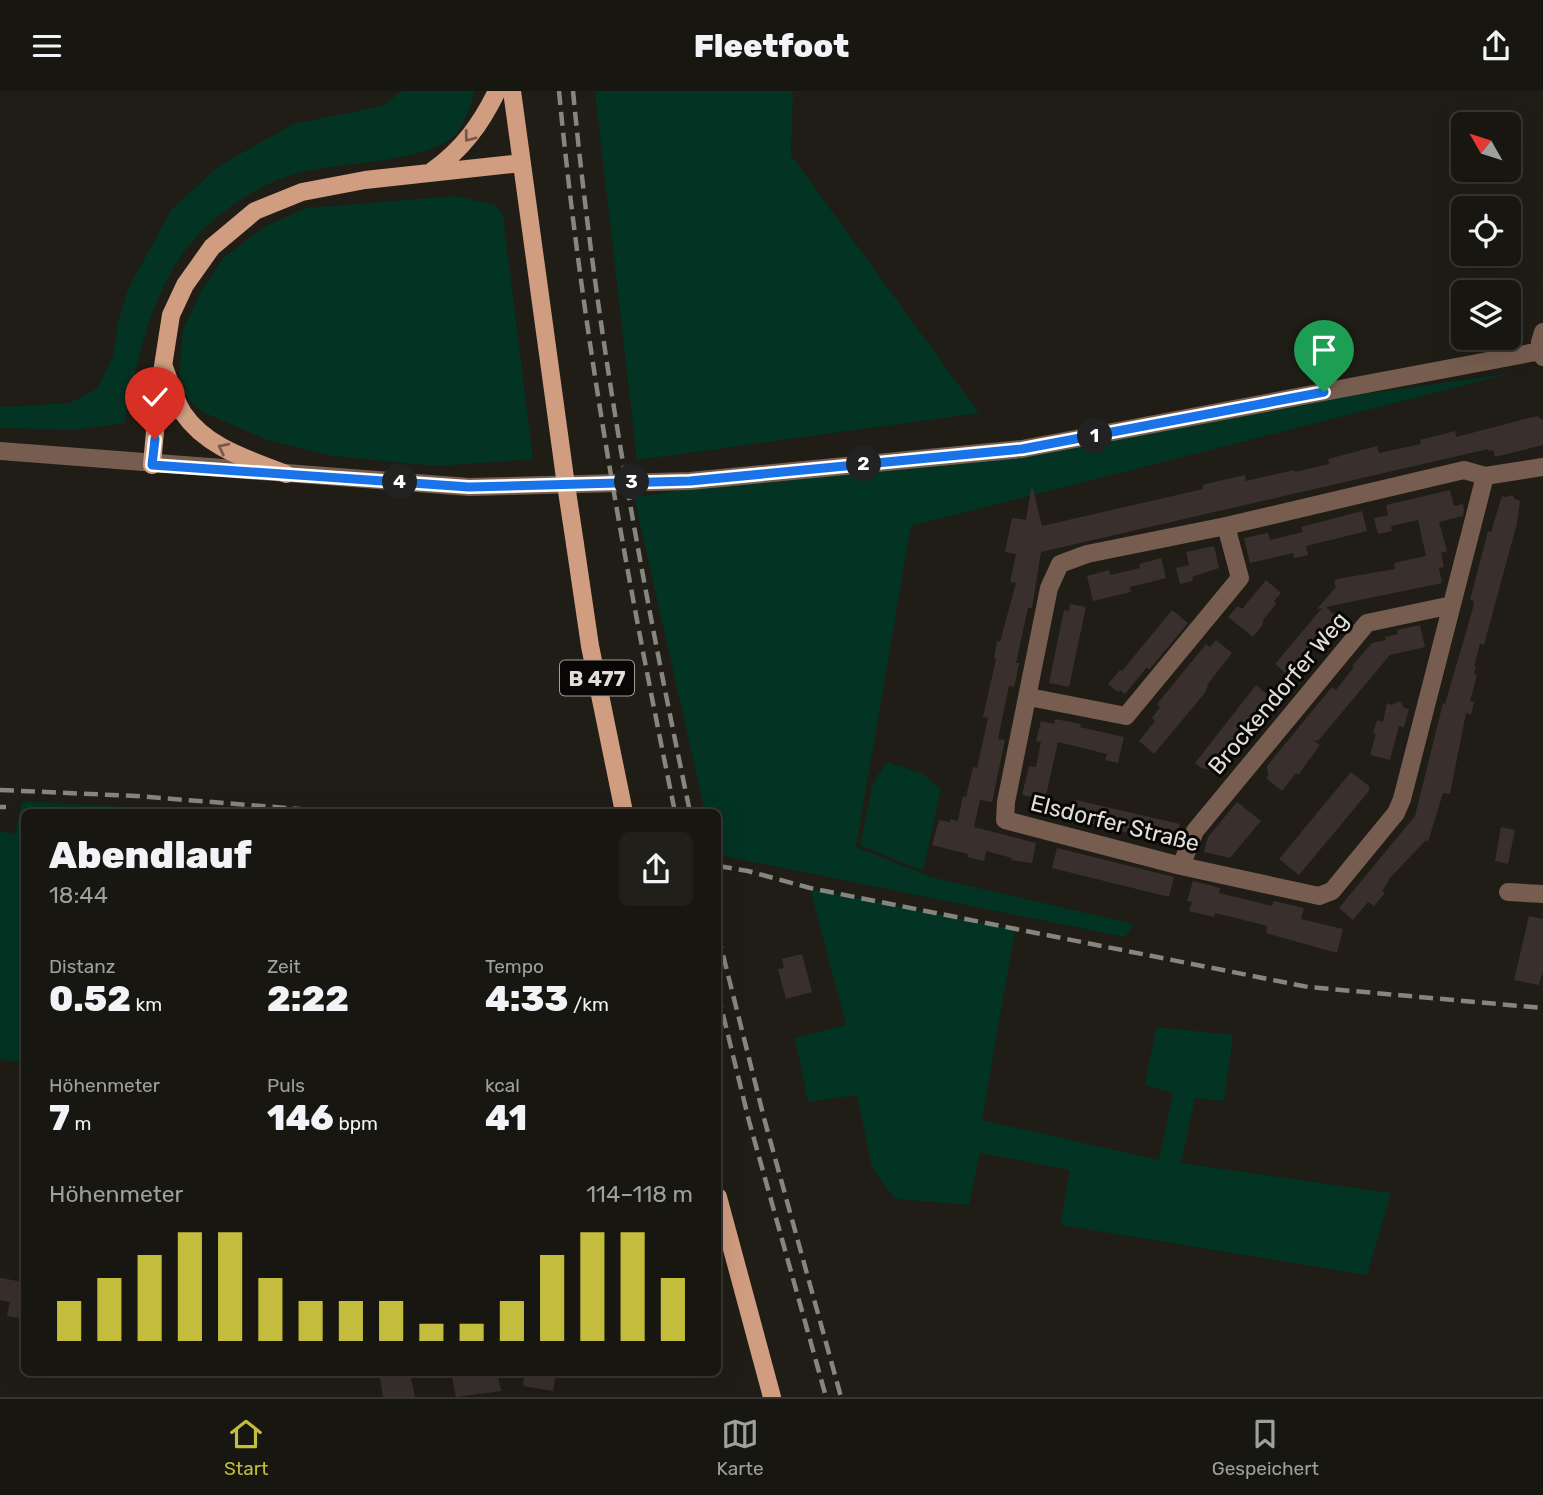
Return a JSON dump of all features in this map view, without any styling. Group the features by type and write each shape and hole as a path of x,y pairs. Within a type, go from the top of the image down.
{"main road":[{"path":"429,173 448,160 466,142 497,91"},
{"name":"B 477","path":"512,91 590,646 623,809"},
{"path":"152,465 171,315 186,285 212,247 255,211 302,192 365,180 522,163"},
{"path":"163,364 182,411 197,431 229,451 286,474"},
{"path":"721,1208 772,1397"}],"street":[{"path":"0,451 152,465 469,487 690,481 1008,450 1542,354 1540,342 1543,332"},
{"name":"Elsdorfer Straße","path":"1485,476 1402,799 1396,813 1332,891 1319,896 1181,866 1005,820 1006,802 1049,587 1060,565 1087,554 1226,526 1464,470 1485,476 1543,467"},
{"path":"1029,697 1126,716 1240,578 1226,526"},
{"name":"Brockendorfer Weg","path":"1181,866 1195,831 1367,623 1452,605"},
{"path":"1508,892 1543,894"}],"green space":[{"path":"402,91 474,91 459,131 442,144 403,157 316,169 286,177 249,194 207,226 173,268 161,292 143,344 124,423 75,430 0,428 0,407 70,403 98,388 113,356 118,322 128,289 171,210 219,166 293,124 382,106"},
{"path":"595,91 793,91 791,155 979,413 637,460"},
{"path":"456,196 495,205 503,214 533,459 436,466 332,456 267,440 203,412 183,394 179,370 183,330 200,293 224,257 266,226 306,208"},
{"path":"1513,373 911,526 856,847 931,877 1134,924 1125,937 721,856 721,809 704,809 634,497"},
{"path":"887,762 922,773 941,789 923,871 860,845 873,782"},
{"path":"22,801 162,809 21,809 21,1062 0,1059 0,832 15,833"},
{"path":"810,888 1015,930 982,1120 1159,1160 1173,1093 1145,1085 1156,1027 1233,1035 1224,1101 1195,1098 1181,1163 1391,1193 1367,1275 1060,1225 1070,1170 980,1153 969,1205 895,1199 872,1168 857,1095 808,1102 795,1038 846,1025"}],"building":[{"path":"1537,416 1543,420 1543,445 1495,457 1493,450 1488,449 1041,552 1032,608 1028,608 1016,663 1019,663 1016,679 1014,687 1009,686 998,739 1005,740 992,802 980,800 974,827 1036,843 1032,863 1011,860 1012,858 986,851 984,861 932,845 939,820 958,821 973,767 977,768 988,718 983,717 996,659 997,641 1000,642 1016,583 1010,582 1016,554 1005,552 1012,518 1026,520 1032,485 1042,526 1203,489 1202,485 1245,475 1246,481 1294,470 1295,472 1329,464 1328,459 1377,446 1379,453 1421,444 1420,440 1455,431 1456,437"},
{"path":"1450,490 1454,506 1463,504 1464,510 1463,516 1439,522 1447,551 1441,553 1444,567 1439,568 1442,583 1326,607 1340,620 1326,636 1322,632 1303,655 1306,657 1290,677 1275,664 1322,608 1317,609 1336,587 1334,582 1337,579 1395,569 1394,563 1426,556 1418,520 1391,526 1392,531 1378,534 1374,518 1388,515 1386,505"},
{"path":"1512,495 1520,501 1517,523 1484,645 1480,644 1474,666 1474,674 1477,675 1470,701 1474,702 1471,715 1466,713 1450,794 1443,793 1428,842 1426,840 1390,878 1382,891 1385,893 1374,906 1368,902 1353,920 1339,908 1415,816 1443,703 1445,704 1473,608 1474,601 1470,600 1488,531 1491,532 1502,496"},
{"path":"1362,511 1367,531 1306,546 1308,555 1294,558 1293,553 1250,563 1244,538 1268,533 1270,540 1303,532 1301,527"},
{"path":"1214,546 1219,568 1192,577 1193,581 1180,584 1176,568 1189,565 1186,552"},
{"path":"1161,558 1166,578 1130,587 1131,592 1093,601 1087,576 1109,570 1110,575 1140,568 1139,564"},
{"path":"1266,580 1281,593 1253,637 1228,617 1238,606 1242,609"},
{"path":"1070,604 1086,607 1069,687 1049,683 1064,610 1069,611"},
{"path":"1172,610 1188,623 1125,694 1120,690 1118,692 1108,684"},
{"path":"1420,625 1425,647 1390,655 1318,741 1313,740 1320,745 1298,775 1296,773 1282,791 1266,778 1267,766 1332,687 1336,690 1372,643 1398,634 1397,630"},
{"path":"1216,640 1232,653 1207,685 1205,693 1154,754 1139,741 1155,721 1152,718 1160,707 1157,704 1206,644 1210,647"},
{"path":"1256,685 1274,700 1229,755 1225,752 1210,770 1201,768 1195,763"},
{"path":"1400,701 1404,708 1409,709 1404,727 1399,726 1390,760 1370,755 1377,720 1383,722 1387,703 1392,705"},
{"path":"1055,719 1124,737 1118,763 1105,760 1107,754 1058,742 1045,800 1022,795 1029,766 1036,767 1041,742 1036,741 1041,721 1054,724"},
{"path":"1351,772 1369,786 1369,791 1299,875 1279,859"},
{"path":"1076,800 1180,824 1174,844 1072,819"},
{"path":"1237,802 1261,821 1230,858 1204,852 1208,837"},
{"path":"1501,827 1515,830 1508,864 1495,861"},
{"path":"1057,848 1174,877 1169,897 1052,868"},
{"path":"1193,881 1220,888 1219,893 1272,906 1274,901 1304,908 1301,919 1343,929 1337,953 1266,933 1267,926 1215,913 1214,917 1189,911 1192,902 1187,901"},
{"path":"1529,916 1543,919 1543,971 1539,985 1514,980"},
{"path":"802,954 812,992 786,999 778,969 784,968 782,959"},
{"path":"0,1278 21,1282 21,1318 7,1316 10,1302 0,1300"},
{"path":"380,1376 411,1376 415,1397 383,1397"},
{"path":"452,1376 498,1376 501,1391 456,1397"},
{"path":"524,1376 555,1376 553,1391 523,1386"}],"railway":[{"path":"559,91 580,272 607,453 674,809"},
{"path":"573,91 594,272 621,453 689,809"},
{"path":"0,790 136,796 299,809"},
{"path":"0,807 6,807"},
{"path":"721,866 810,888 1308,987 1543,1008"},
{"path":"721,947 764,1118 841,1397"},
{"path":"721,1006 749,1121 826,1397"}],"route":[{"path":"155,439 152,465 469,487 690,481 1022,449 1324,392"}]}
